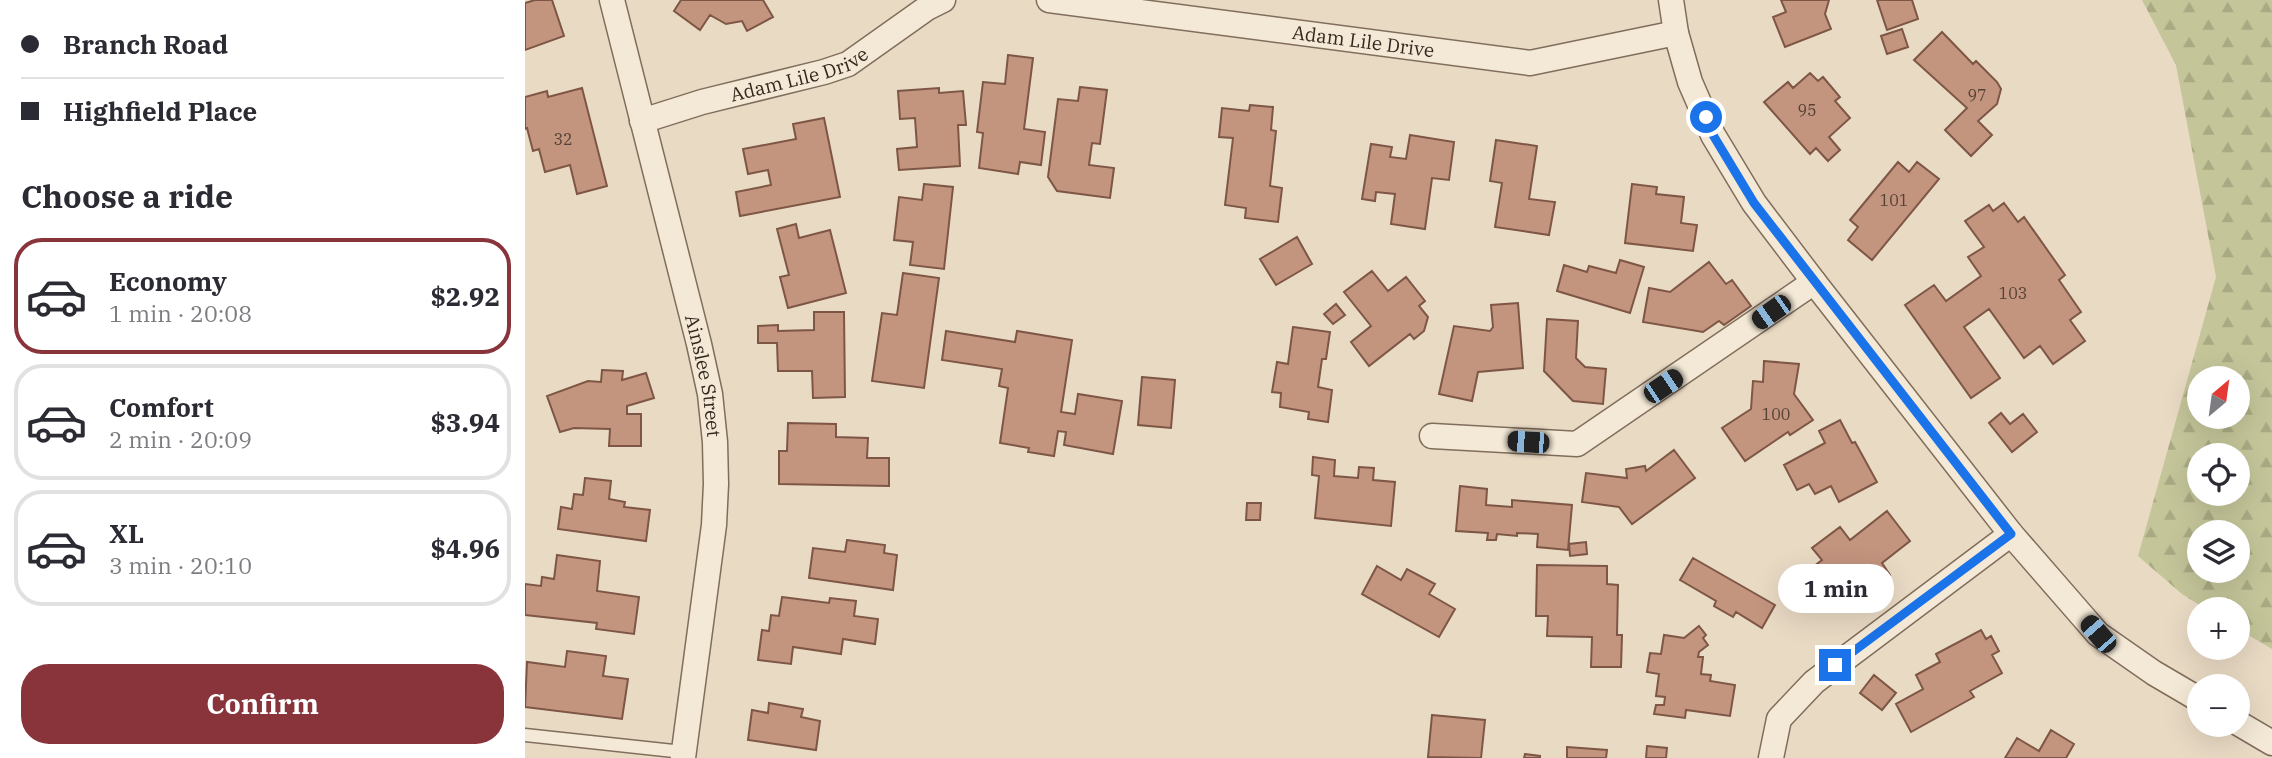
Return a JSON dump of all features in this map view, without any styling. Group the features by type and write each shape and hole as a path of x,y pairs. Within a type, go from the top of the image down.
{"street":[{"name":"Ainslee Street","path":"612,0 699,344 710,394 715,442 714,526 683,755"},
{"name":"Adam Lile Drive","path":"642,121 702,102 848,64 927,8 943,0"},
{"name":"Adam Lile Drive","path":"1049,0 1530,63 1676,33"},
{"path":"1671,0 1676,33 1690,82 1713,135 1754,203 2011,534 2098,634 2154,674 2187,693"},
{"path":"1432,436 1577,444 1814,282"},
{"path":"1771,758 1779,719 1814,681 2011,534"},
{"path":"2250,730 2272,743"}],"lane":[{"path":"525,735 683,755"}],"green space":[{"path":"2142,0 2272,0 2272,649 2250,636 2250,597 2187,597 2138,556 2187,381 2187,429 2251,429 2251,366 2191,366 2216,277 2176,65"}],"building":[{"path":"552,0 564,36 525,50 525,3"},
{"path":"681,0 763,0 773,17 747,31 742,21 726,24 710,15 700,30 674,11"},
{"path":"1781,0 1829,0 1825,14 1831,29 1785,47 1773,17 1786,12"},
{"path":"1877,0 1912,0 1918,19 1887,30"},
{"path":"1902,29 1908,47 1887,54 1881,36"},
{"path":"1942,32 1973,64 1976,61 2001,89 1997,104 1978,121 1992,135 1971,156 1945,130 1967,108 1914,60"},
{"path":"1008,55 1033,58 1024,129 1045,132 1041,165 1020,162 1018,174 979,168 983,133 977,132 983,82 1005,84"},
{"path":"1810,73 1818,81 1823,77 1840,97 1835,101 1850,118 1829,137 1840,150 1828,161 1816,148 1810,154 1764,102 1788,82 1793,88"},
{"path":"1080,87 1107,90 1100,144 1092,143 1089,165 1114,168 1110,198 1057,191 1048,177 1058,99 1078,101"},
{"path":"582,88 607,186 577,194 570,165 545,172 539,149 533,151 527,128 525,129 525,97 547,91 548,97"},
{"path":"939,88 939,93 963,91 966,125 958,125 960,166 899,170 897,149 917,147 915,118 900,119 898,91"},
{"path":"1250,105 1273,107 1271,130 1276,131 1270,186 1282,188 1278,222 1245,218 1246,208 1225,205 1233,138 1219,137 1222,108 1249,111"},
{"path":"824,118 840,197 740,216 736,192 771,185 768,170 748,174 743,149 796,139 793,124"},
{"path":"1410,135 1454,142 1449,180 1432,178 1425,229 1391,224 1395,194 1376,192 1375,201 1362,199 1371,144 1392,147 1390,157 1406,159"},
{"path":"1496,140 1537,146 1529,199 1555,202 1549,235 1495,227 1502,183 1490,181"},
{"path":"1898,162 1909,172 1917,162 1939,179 1872,260 1848,240 1858,227 1850,220"},
{"path":"924,184 953,187 944,269 910,265 913,242 894,240 899,197 922,200"},
{"path":"1632,184 1657,187 1656,194 1684,197 1681,223 1697,225 1693,251 1625,243"},
{"path":"2004,203 2018,222 2024,217 2065,275 2059,280 2081,312 2070,320 2085,341 2053,364 2040,346 2024,358 1989,309 1964,327 2000,378 1971,398 1905,305 1934,285 1946,301 1981,276 1968,257 1984,247 1965,221 1989,205 1993,211"},
{"path":"796,224 799,238 830,230 846,293 788,308 780,277 789,275 777,229"},
{"path":"1297,237 1312,264 1276,285 1260,259"},
{"path":"1620,260 1644,267 1630,313 1557,291 1564,265 1587,272 1589,266 1616,273"},
{"path":"1709,262 1726,284 1732,280 1751,306 1724,325 1719,321 1703,332 1643,322 1649,288 1670,292"},
{"path":"1372,271 1388,291 1406,277 1425,301 1419,306 1428,317 1424,331 1414,339 1410,334 1369,366 1351,342 1371,326 1344,292"},
{"path":"903,273 939,278 924,388 872,381 882,313 897,315"},
{"path":"1518,303 1523,368 1478,372 1472,401 1439,394 1454,326 1490,331 1493,327 1491,305"},
{"path":"1336,304 1345,315 1333,324 1324,314"},
{"path":"814,312 844,312 845,397 813,398 812,371 778,371 777,343 758,343 758,326 778,325 778,331 814,330"},
{"path":"1547,319 1578,321 1576,358 1585,367 1606,369 1603,404 1573,401 1544,371"},
{"path":"1293,327 1330,332 1318,387 1332,390 1328,422 1308,419 1309,412 1280,407 1281,393 1272,392 1277,362 1288,364"},
{"path":"946,331 1015,342 1017,331 1072,340 1061,412 1075,414 1078,394 1122,401 1113,454 1064,445 1066,432 1058,431 1054,456 1028,452 1029,448 1000,443 1008,388 999,386 1002,369 942,360"},
{"path":"1764,361 1799,364 1794,394 1813,420 1790,435 1788,432 1745,461 1722,428 1751,409 1753,381 1763,382"},
{"path":"602,370 623,371 622,380 646,373 654,398 627,406 627,414 641,414 641,446 609,446 610,429 574,428 560,432 547,396 588,381 601,382"},
{"path":"1142,377 1175,380 1171,428 1138,425"},
{"path":"2001,413 2010,424 2023,414 2037,432 2012,452 1989,423"},
{"path":"1840,420 1877,482 1839,502 1831,486 1815,494 1809,484 1797,490 1784,465 1825,443 1819,431"},
{"path":"788,423 836,424 836,437 868,438 867,458 889,458 889,486 779,484 779,451 787,451"},
{"path":"1674,450 1695,478 1632,524 1619,507 1582,502 1586,473 1627,478 1626,469 1645,466 1646,471"},
{"path":"1313,457 1335,460 1334,476 1358,478 1359,467 1374,468 1373,480 1395,482 1391,526 1315,518 1319,476 1312,475"},
{"path":"585,478 611,481 609,499 625,502 624,507 650,510 646,541 558,529 561,507 572,509 574,494 583,495"},
{"path":"1460,486 1487,489 1486,505 1512,507 1512,500 1572,505 1568,550 1537,547 1538,534 1497,534 1496,540 1487,540 1488,533 1456,531"},
{"path":"1247,503 1261,503 1260,520 1246,520"},
{"path":"1887,511 1910,541 1882,563 1890,575 1870,590 1856,572 1824,597 1805,573 1822,560 1812,548 1840,527 1850,540"},
{"path":"847,540 885,545 884,553 897,555 893,590 809,578 813,548 845,552"},
{"path":"1586,542 1587,554 1570,556 1569,544"},
{"path":"557,555 600,561 597,591 639,597 634,634 596,629 597,623 525,615 525,584 541,586 542,577 554,579"},
{"path":"1693,558 1775,605 1762,628 1736,612 1733,617 1714,606 1716,601 1680,580"},
{"path":"1537,565 1607,566 1607,584 1618,585 1617,635 1622,635 1621,667 1591,667 1592,637 1547,636 1548,616 1536,616"},
{"path":"1377,566 1401,580 1407,569 1435,584 1429,594 1455,609 1439,637 1362,594"},
{"path":"782,597 829,603 830,598 856,601 854,616 878,619 875,644 843,639 841,654 793,647 791,664 758,660 762,630 769,631 771,615 779,616"},
{"path":"1699,626 1706,635 1703,638 1708,645 1699,652 1698,657 1703,657 1701,674 1711,675 1710,681 1735,685 1730,716 1686,710 1685,718 1654,714 1656,705 1664,705 1665,697 1656,696 1659,674 1647,672 1650,653 1661,654 1664,635 1684,638"},
{"path":"1981,630 1986,639 1991,636 1999,651 1992,655 2002,673 1970,691 1974,697 1911,732 1896,704 1923,689 1916,675 1940,662 1936,654"},
{"path":"567,651 606,656 603,676 628,679 622,719 525,707 527,662 565,667"},
{"path":"1874,675 1896,693 1882,710 1860,693"},
{"path":"769,703 803,709 801,717 820,721 816,750 748,740 752,710 768,713"},
{"path":"1432,715 1485,720 1481,758 1428,757"},
{"path":"2051,730 2074,744 2066,758 2005,758 2017,738 2039,751"},
{"path":"1647,746 1667,748 1666,758 1646,758"},
{"path":"1567,747 1607,750 1606,758 1567,758"},
{"path":"1525,754 1540,756 1540,758 1524,758"}],"route":[{"path":"1706,117 1713,135 1754,203 2011,534 1835,665"}]}
